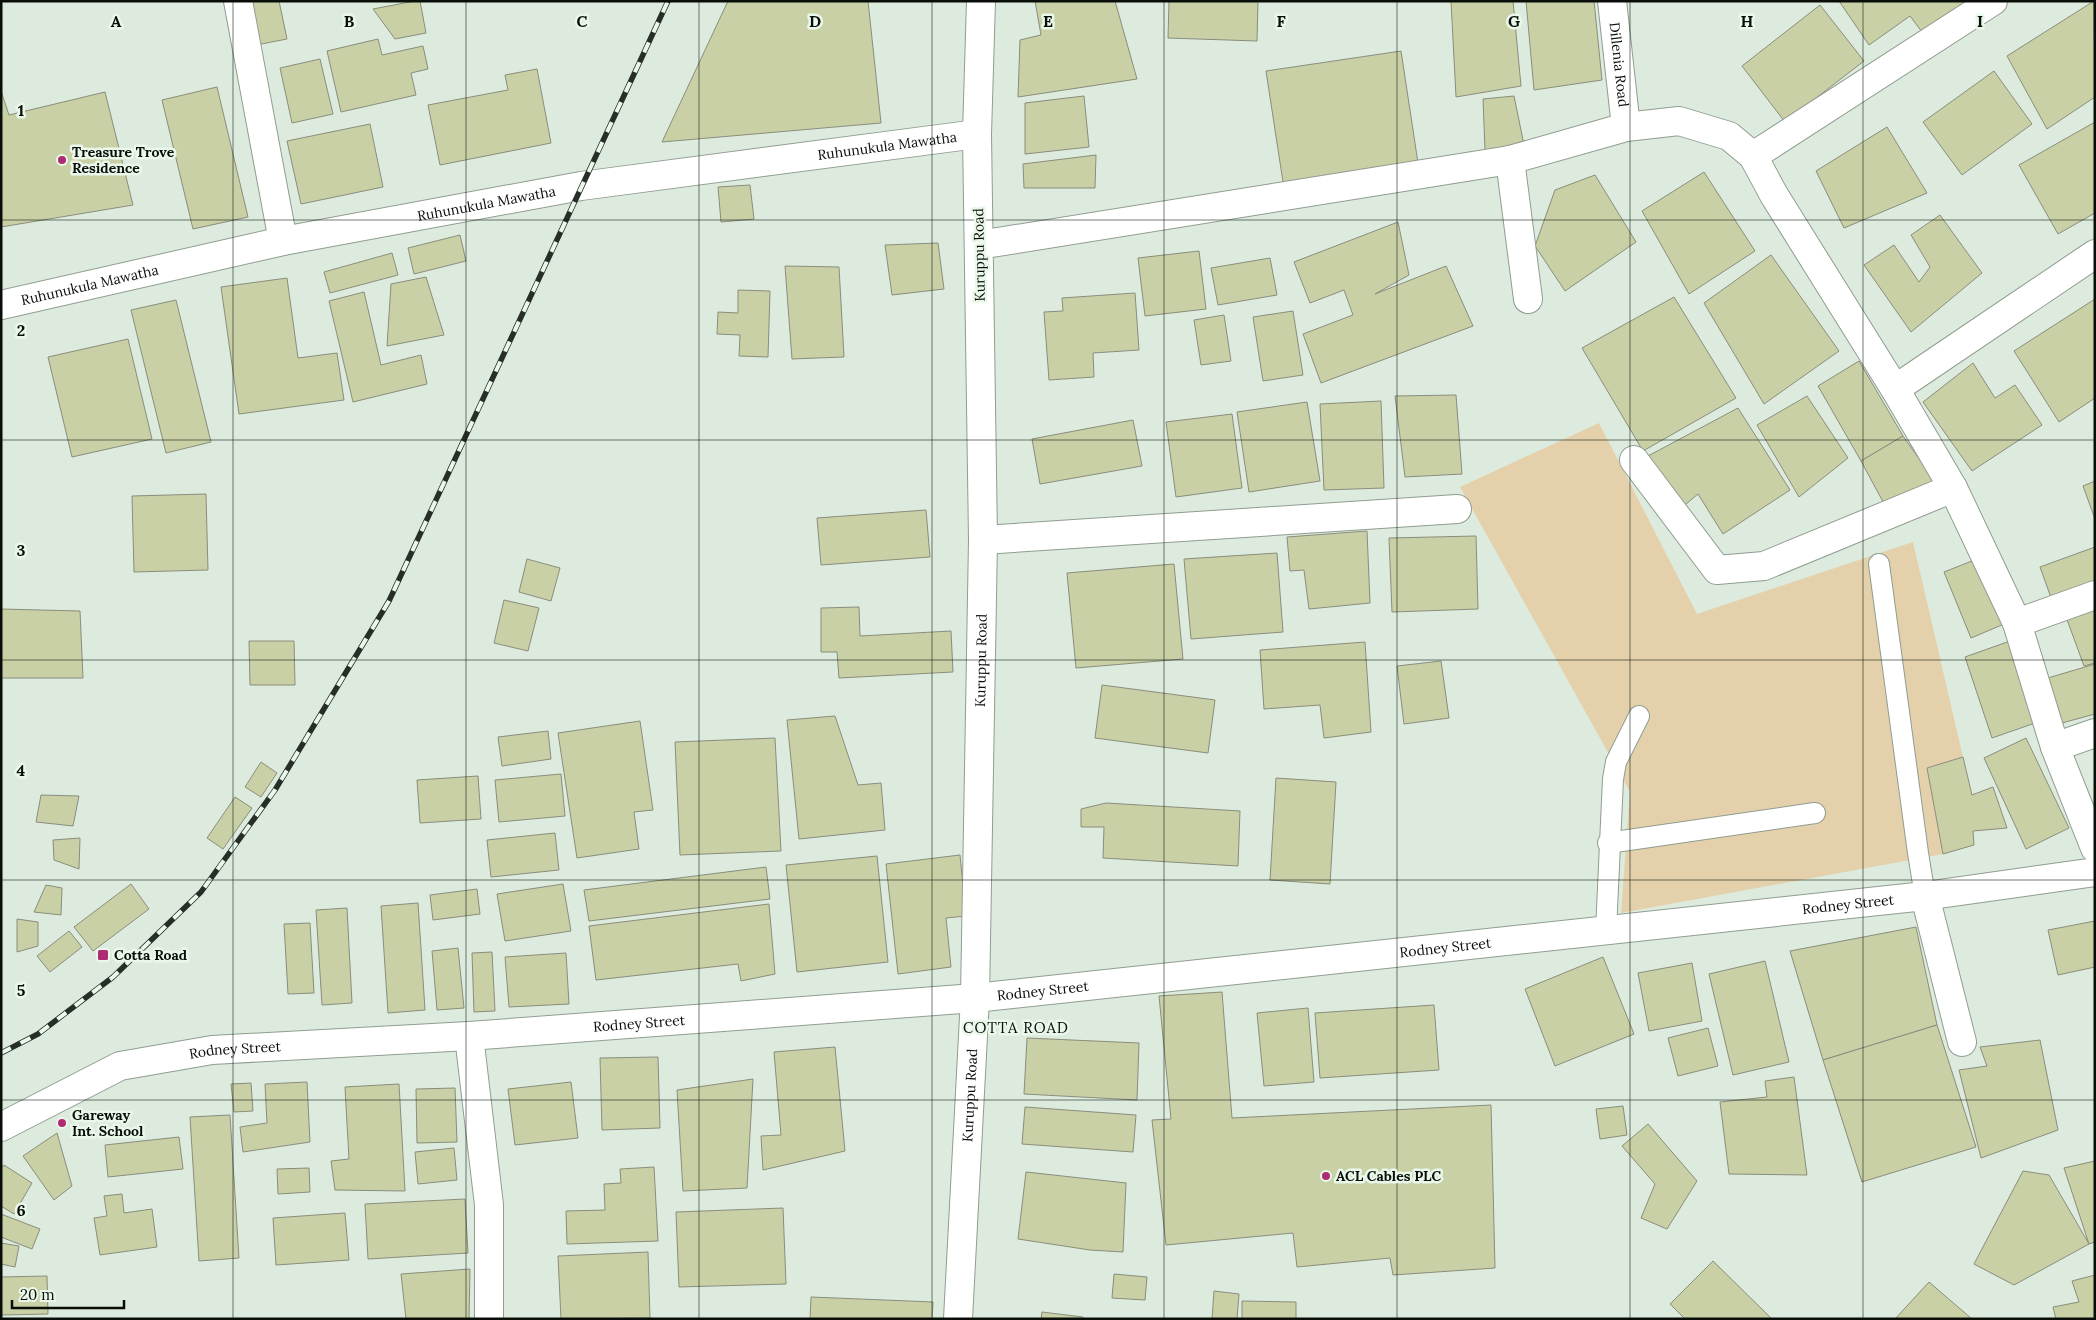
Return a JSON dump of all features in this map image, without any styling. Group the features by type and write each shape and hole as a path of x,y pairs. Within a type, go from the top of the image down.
{"street":[{"path":"238,1 283,241"},
{"name":"Kuruppu Road","path":"958,1319 975,998 983,540 977,134 981,1"},
{"name":"Dillenia Road","path":"1612,1 1626,127"},
{"path":"1752,156 1993,1"},
{"path":"978,245 1510,160 1626,127 1679,121 1729,136 1752,156 1774,195 1895,389 1953,488 2017,623 2055,747 2095,848"},
{"name":"Ruhunukula Mawatha","path":"1,305 283,241 581,186 977,134"},
{"path":"1510,160 1528,299"},
{"path":"1895,389 2095,254"},
{"path":"1634,460 1718,570 1764,566 1953,488"},
{"path":"983,540 1457,509"},
{"path":"2017,623 2095,595"},
{"path":"2055,747 2095,733"},
{"name":"Rodney Street","path":"1,1127 120,1066 212,1050 469,1036 975,998 1926,896 2095,872"},
{"path":"1926,896 1962,1042"},
{"path":"469,1036 489,1205 489,1319"}],"lane":[{"path":"1879,564 1918,853 1926,896"},
{"path":"1606,931 1608,844 1613,779 1616,762 1639,716"},
{"path":"1608,844 1815,813"}],"shaded area":[{"path":"1599,423 1697,614 1913,542 1963,757 1927,768 1943,854 1621,913 1630,792 1460,487"}],"building":[{"path":"242,1 279,1 287,39 251,46"},
{"path":"420,1 426,33 395,39 373,9"},
{"path":"728,1 868,1 881,123 662,142"},
{"path":"1035,1 1115,1 1137,79 1018,97 1020,40 1041,35"},
{"path":"1169,1 1258,1 1257,41 1168,38"},
{"path":"1451,1 1513,1 1521,86 1456,97"},
{"path":"1526,1 1594,1 1602,80 1534,90"},
{"path":"1839,1 1968,1 1925,36 1910,16 1869,45"},
{"path":"2094,1 2095,97 2047,129 2007,56"},
{"path":"1820,5 1864,61 1785,122 1742,66"},
{"path":"378,39 382,55 423,46 428,69 411,73 416,95 341,112 327,51"},
{"path":"1401,51 1418,163 1283,182 1266,71"},
{"path":"320,59 333,114 292,123 280,68"},
{"path":"537,69 551,143 440,165 428,105 508,90 505,75"},
{"path":"1994,71 2032,124 1962,175 1923,122"},
{"path":"217,87 248,217 193,229 162,100"},
{"name":"Treasure Trove Residence","path":"1,91 9,115 105,92 133,205 1,227"},
{"path":"1084,96 1089,147 1025,154 1025,103"},
{"path":"1514,96 1524,145 1485,150 1483,99"},
{"path":"2095,122 2095,213 2058,234 2019,165"},
{"path":"370,124 383,187 301,204 287,141"},
{"path":"1887,127 1927,193 1844,228 1816,171"},
{"path":"1096,155 1095,188 1024,188 1023,164"},
{"path":"1704,172 1755,251 1689,294 1642,211"},
{"path":"1595,175 1636,242 1565,291 1535,246 1555,190"},
{"path":"750,185 754,219 721,222 718,187"},
{"path":"1940,215 1982,273 1911,332 1864,265 1894,245 1919,282 1930,267 1911,235"},
{"path":"1398,222 1409,275 1375,294 1446,266 1473,326 1321,383 1303,334 1353,315 1344,290 1310,303 1294,262"},
{"path":"460,235 466,261 414,274 408,248"},
{"path":"938,243 944,289 892,295 885,245"},
{"path":"1199,251 1206,309 1145,316 1138,258"},
{"path":"392,253 398,275 330,293 324,272"},
{"path":"1771,255 1839,351 1764,404 1704,303"},
{"path":"1270,258 1277,295 1218,305 1211,268"},
{"path":"785,266 839,267 844,357 792,359"},
{"path":"426,277 444,335 387,346 391,284"},
{"path":"287,278 298,358 337,353 344,400 239,414 221,287"},
{"path":"738,290 770,291 768,357 739,356 740,335 717,334 718,312 738,313"},
{"path":"364,292 381,365 421,355 427,384 353,402 329,301"},
{"path":"1135,293 1139,350 1093,353 1094,377 1049,380 1044,312 1063,311 1062,298"},
{"path":"1674,297 1736,398 1643,451 1582,348"},
{"path":"2095,299 2095,398 2059,422 2014,351"},
{"path":"176,300 211,442 166,453 131,310"},
{"path":"1293,311 1303,375 1263,381 1253,317"},
{"path":"1224,315 1231,361 1201,365 1194,320"},
{"path":"128,339 152,439 72,457 48,357"},
{"path":"1859,361 1903,436 1861,461 1818,386"},
{"path":"1973,363 1995,398 2015,385 2042,425 1972,471 1923,402"},
{"path":"1456,395 1462,474 1405,477 1395,396"},
{"path":"1807,396 1848,458 1799,497 1757,425"},
{"path":"1381,401 1384,488 1324,490 1320,404"},
{"path":"1307,402 1320,481 1249,492 1237,412"},
{"path":"1738,408 1790,490 1723,534 1698,494 1679,510 1648,456"},
{"path":"1232,414 1242,488 1176,497 1166,422"},
{"path":"1133,420 1142,466 1040,484 1032,439"},
{"path":"1903,436 1935,481 1888,511 1861,461"},
{"path":"2095,481 2095,519 2083,486"},
{"path":"206,494 208,570 134,572 132,496"},
{"path":"926,510 930,557 821,565 817,518"},
{"path":"1367,531 1370,603 1309,609 1304,570 1290,571 1287,537"},
{"path":"1476,536 1478,609 1392,612 1389,538"},
{"path":"2095,547 2095,591 2054,606 2040,567"},
{"path":"1277,553 1283,632 1191,639 1184,559"},
{"path":"527,559 560,568 551,601 519,592"},
{"path":"1977,559 2004,624 1971,638 1944,572"},
{"path":"1174,564 1183,659 1076,668 1067,573"},
{"path":"504,600 539,608 528,651 494,643"},
{"path":"2095,604 2095,663 2084,666 2065,614"},
{"path":"859,607 860,636 951,631 953,672 839,678 837,652 821,652 821,608"},
{"path":"1,609 80,611 83,678 1,678"},
{"path":"249,641 294,641 295,685 250,685"},
{"path":"2010,641 2038,722 1992,738 1965,657"},
{"path":"1365,642 1371,732 1324,738 1320,705 1264,709 1260,650"},
{"path":"1441,661 1449,718 1404,724 1397,666"},
{"path":"2095,664 2095,714 2062,723 2048,678"},
{"path":"1102,685 1215,700 1208,753 1095,738"},
{"path":"835,716 858,785 881,783 885,830 799,839 787,720"},
{"path":"640,721 653,810 634,812 639,849 577,858 558,733"},
{"path":"548,731 551,759 502,766 498,737"},
{"path":"775,738 781,851 680,855 675,742"},
{"path":"2026,738 2069,828 2026,849 1984,758"},
{"path":"1963,757 1972,795 1993,787 2007,828 1973,831 1974,845 1943,854 1927,768"},
{"path":"261,762 277,773 261,797 245,787"},
{"path":"561,774 565,816 499,822 495,780"},
{"path":"478,776 481,819 420,823 417,780"},
{"path":"1276,778 1336,782 1330,884 1270,880"},
{"path":"41,795 79,796 73,826 36,822"},
{"path":"235,797 252,808 223,849 207,838"},
{"path":"1106,803 1240,811 1238,866 1103,858 1104,827 1081,827 1081,809"},
{"path":"555,833 559,870 491,877 487,840"},
{"path":"80,838 79,869 54,860 53,840"},
{"path":"960,855 966,916 946,918 951,967 898,974 886,864"},
{"path":"877,856 888,962 797,972 786,865"},
{"path":"766,867 770,899 589,921 584,890"},
{"path":"131,884 149,909 93,951 74,927"},
{"path":"563,884 571,931 505,941 497,894"},
{"path":"46,885 62,888 61,915 34,912"},
{"path":"477,889 480,914 433,920 430,895"},
{"path":"418,903 425,1010 388,1013 381,906"},
{"path":"769,904 775,974 741,981 738,964 596,980 589,926"},
{"path":"347,908 352,1003 322,1005 316,910"},
{"path":"17,919 38,922 38,946 17,952"},
{"path":"2095,921 2095,967 2058,975 2048,930"},
{"path":"310,923 314,993 288,994 284,924"},
{"path":"1916,927 1937,1025 1823,1060 1790,951"},
{"path":"69,931 82,947 50,972 37,956"},
{"path":"458,948 464,1008 437,1010 432,951"},
{"path":"492,952 495,1011 474,1012 472,953"},
{"path":"566,953 569,1004 509,1007 505,957"},
{"path":"1603,957 1634,1034 1555,1066 1525,989"},
{"path":"1765,961 1789,1062 1733,1075 1709,974"},
{"path":"1692,963 1702,1021 1649,1031 1638,973"},
{"name":"ACL Cables PLC","path":"1222,992 1232,1118 1491,1105 1495,1268 1393,1275 1390,1258 1297,1267 1293,1233 1166,1245 1152,1120 1171,1119 1159,996"},
{"path":"1434,1005 1439,1070 1320,1078 1315,1013"},
{"path":"1308,1008 1314,1082 1264,1086 1257,1013"},
{"path":"1937,1025 1976,1147 1862,1182 1823,1060"},
{"path":"1708,1028 1718,1066 1678,1076 1668,1038"},
{"path":"1027,1038 1139,1043 1137,1100 1024,1094"},
{"path":"2040,1040 2058,1130 1981,1158 1959,1070 1987,1066 1980,1047"},
{"path":"835,1047 845,1151 763,1170 761,1136 781,1135 774,1052"},
{"path":"658,1057 660,1128 602,1130 600,1058"},
{"path":"1794,1077 1807,1175 1729,1174 1720,1102 1767,1097 1765,1081"},
{"path":"753,1079 747,1188 683,1191 677,1090"},
{"path":"307,1082 310,1142 243,1152 240,1127 267,1123 265,1084"},
{"path":"571,1082 578,1138 515,1145 508,1089"},
{"path":"251,1083 253,1111 234,1112 231,1084"},
{"path":"399,1084 405,1191 335,1190 331,1161 349,1159 345,1087"},
{"path":"455,1088 457,1142 417,1143 416,1089"},
{"path":"1623,1106 1627,1135 1600,1139 1596,1109"},
{"path":"1025,1107 1136,1115 1133,1152 1022,1144"},
{"path":"230,1115 239,1258 199,1261 190,1117"},
{"path":"1648,1124 1697,1181 1667,1229 1641,1218 1655,1184 1622,1146"},
{"path":"57,1133 72,1186 54,1200 23,1156"},
{"path":"179,1137 183,1169 108,1177 105,1145"},
{"path":"454,1148 457,1180 418,1184 415,1152"},
{"path":"2095,1161 2095,1242 2089,1244 2064,1168"},
{"path":"4,1165 32,1183 14,1214 1,1206 1,1169"},
{"path":"654,1167 658,1241 567,1244 566,1211 605,1210 604,1184 621,1183 620,1169"},
{"path":"309,1168 310,1192 278,1194 277,1169"},
{"path":"2023,1171 2049,1175 2089,1244 2014,1285 1974,1264"},
{"path":"1026,1172 1126,1183 1123,1252 1090,1250 1018,1239"},
{"path":"122,1194 124,1213 152,1209 157,1247 100,1255 94,1218 107,1216 104,1196"},
{"path":"465,1199 468,1253 368,1259 365,1204"},
{"path":"783,1208 786,1284 679,1287 676,1212"},
{"path":"345,1213 349,1260 276,1265 273,1218"},
{"path":"1,1214 40,1229 32,1249 1,1237"},
{"path":"1,1243 19,1246 15,1267 1,1264"},
{"path":"648,1252 650,1318 561,1319 558,1256"},
{"path":"1713,1261 1772,1319 1685,1319 1670,1304"},
{"path":"470,1269 469,1319 406,1319 401,1274"},
{"path":"1114,1274 1147,1277 1145,1300 1112,1298"},
{"path":"2095,1275 2095,1319 2056,1319 2053,1307 2079,1302 2072,1281"},
{"path":"47,1276 48,1314 1,1315 1,1277"},
{"path":"1929,1282 1972,1319 1895,1319"},
{"path":"1214,1291 1239,1294 1237,1319 1212,1319"},
{"path":"811,1297 933,1302 932,1319 810,1319"},
{"path":"1242,1301 1296,1302 1296,1319 1242,1319"},
{"path":"1042,1312 1083,1317 1083,1319 1041,1319"}],"railway":[{"path":"1,1053 38,1034 113,977 201,892 275,790 389,601 668,1"}],"place":[{"name":"Treasure Trove Residence","path":"62,160"},
{"name":"Cotta Road","path":"103,955"},
{"name":"Gareway Int. School","path":"62,1123"},
{"name":"ACL Cables PLC","path":"1326,1176"}],"district":[{"name":"COTTA ROAD","path":"1016,1028"}]}
